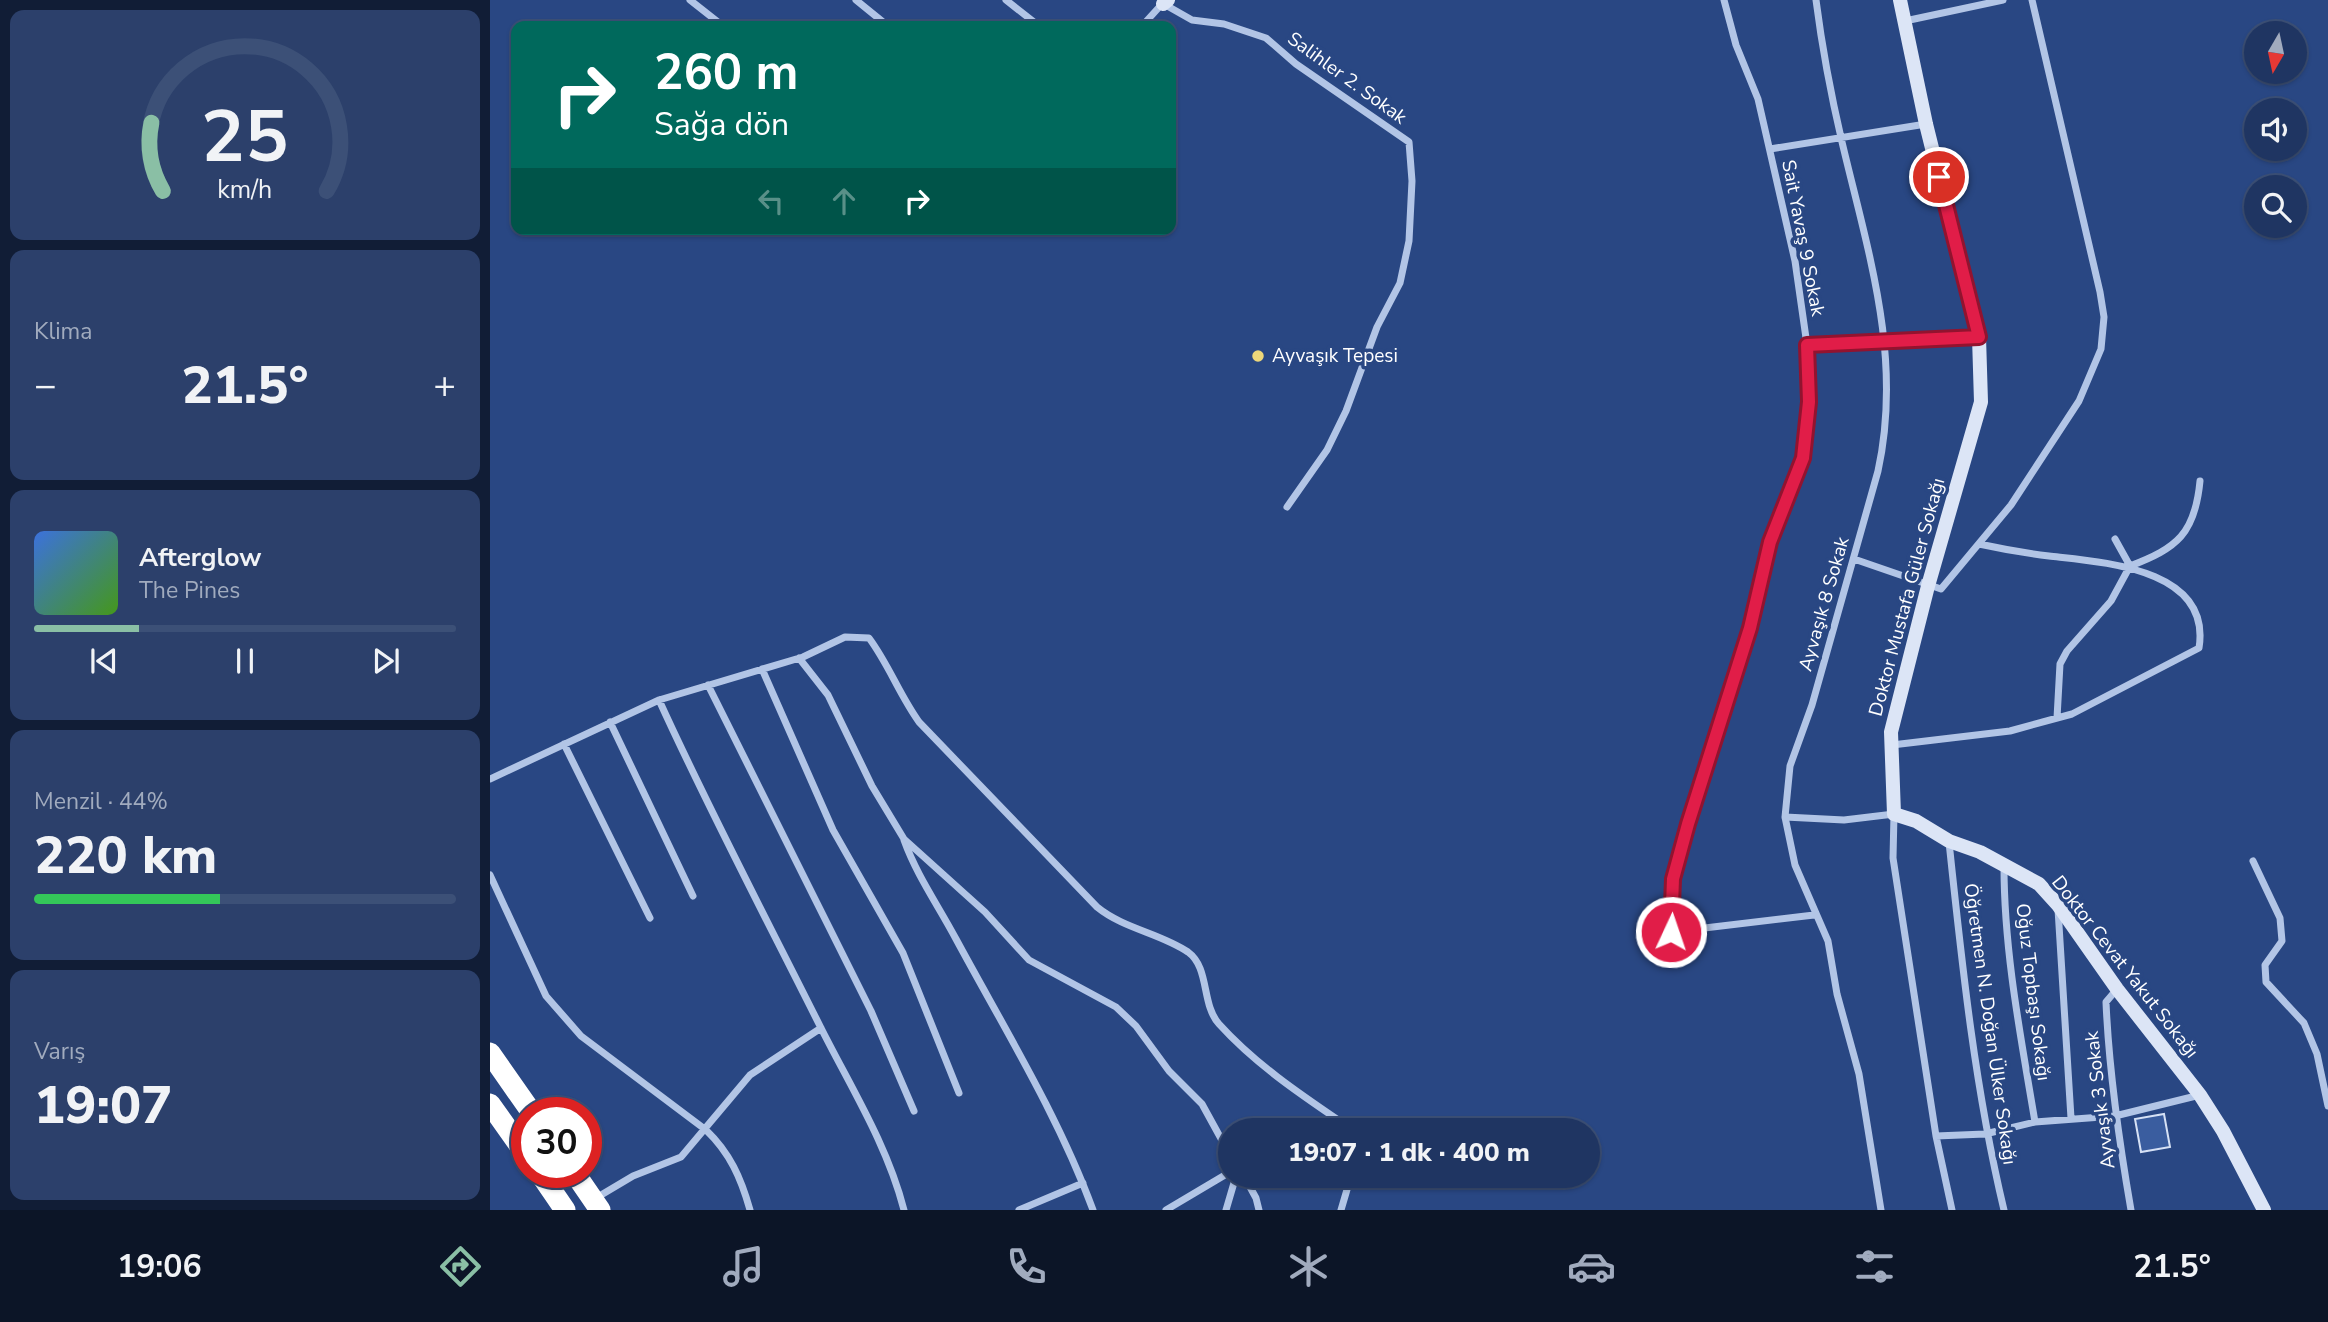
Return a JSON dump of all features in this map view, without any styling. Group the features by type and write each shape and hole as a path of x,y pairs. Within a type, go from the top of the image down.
{"highway":[{"path":"490,1053 521,1097"},
{"path":"490,1104 511,1134"},
{"path":"550,1188 565,1210"},
{"path":"585,1188 596,1205"}],"street":[{"path":"690,0 717,21"},
{"path":"856,0 882,21"},
{"path":"1006,0 1033,21"},
{"name":"Sait Yavaş 9 Sokak","path":"1724,0 1735,45 1758,99 1795,261 1807,345 1809,402 1803,458 1770,542 1750,628 1673,879 1671,932 1814,915"},
{"name":"Ayvaşık 8 Sokak","path":"1816,0 1842,140 1871,254 1887,343 1886,433 1854,559 1812,705 1790,766 1785,817 1795,865 1814,915 1828,941 1837,994 1859,1074 1881,1210"},
{"name":"Doktor Mustafa Güler Sokağı","path":"1900,0 1926,124 1979,337 1980,402 1928,586 1891,732 1893,858 1936,1136 1952,1210"},
{"path":"1904,21 2003,0"},
{"path":"1854,559 1941,589 2011,505 2079,401 2101,349 2105,317 2032,0"},
{"name":"Salihler 2. Sokak","path":"1146,21 1163,1 1192,20 1224,24 1266,38 1296,64 1409,142 1412,181 1409,241 1400,284 1377,327 1346,411 1332,440 1287,508"},
{"path":"1770,149 1842,140 1926,124"},
{"path":"1807,345 1979,337"},
{"path":"2057,718 2060,664 2067,651 2111,601 2130,566 2163,554 2185,534 2194,517 2200,481"},
{"path":"2115,538 2130,566"},
{"path":"1892,745 2010,731 2057,718 2112,696 2199,648 2199,625 2183,594 2165,580 2130,566 1979,544"},
{"path":"490,779 659,700 799,658 845,638 869,638 884,659 899,694 919,722 1097,907 1114,920 1189,953 1201,968 1205,996 1217,1022 1290,1089 1335,1118"},
{"path":"799,658 828,695 872,786 904,839 915,870 978,979 1073,1156 1093,1210"},
{"path":"762,669 833,830 903,953 959,1093"},
{"path":"708,685 871,1011 914,1111"},
{"path":"659,700 821,1028 860,1101 896,1181 904,1210"},
{"path":"610,722 694,896"},
{"path":"564,744 650,918"},
{"path":"1785,817 1844,820 1894,814"},
{"name":"Doktor Cevat Yakut Sokağı","path":"1894,814 1916,821 1949,841 2039,884 2058,905 2117,989 2200,1095 2223,1131 2264,1210"},
{"path":"904,839 985,912 1029,960 1116,1007 1136,1026 1169,1071 1202,1104 1218,1133"},
{"name":"Öğretmen N. Doğan Ülker Sokağı","path":"1949,841 1963,970 1986,1134 2004,1210"},
{"path":"2253,861 2280,918 2282,941 2265,965 2266,982 2304,1023 2317,1054 2328,1106"},
{"name":"Oğuz Topbaşı Sokağı","path":"2004,865 2005,911 2035,1122"},
{"path":"490,875 545,996 581,1036 706,1130 723,1146 740,1178 750,1210"},
{"path":"2058,905 2071,1118"},
{"name":"Ayvaşık 3 Sokak","path":"2117,989 2106,1002 2115,1116 2131,1210"},
{"path":"596,1205 633,1176 681,1157 750,1075 821,1028"},
{"path":"1936,1136 1986,1134 2035,1122 2115,1116 2200,1095"},
{"path":"1166,1210 1218,1179"},
{"path":"1019,1210 1083,1183"},
{"path":"1226,1210 1232,1188"},
{"path":"1251,1188 1259,1210"},
{"path":"1340,1210 1347,1188"}],"building":[{"path":"2164,1114 2170,1147 2141,1152 2135,1119"}],"place":[{"name":"Ayvaşık Tepesi","path":"1258,356"}],"route":[{"path":"1671,932 1673,879 1688,824 1750,628 1770,542 1803,458 1809,402 1807,345 1979,337 1939,177"}]}
